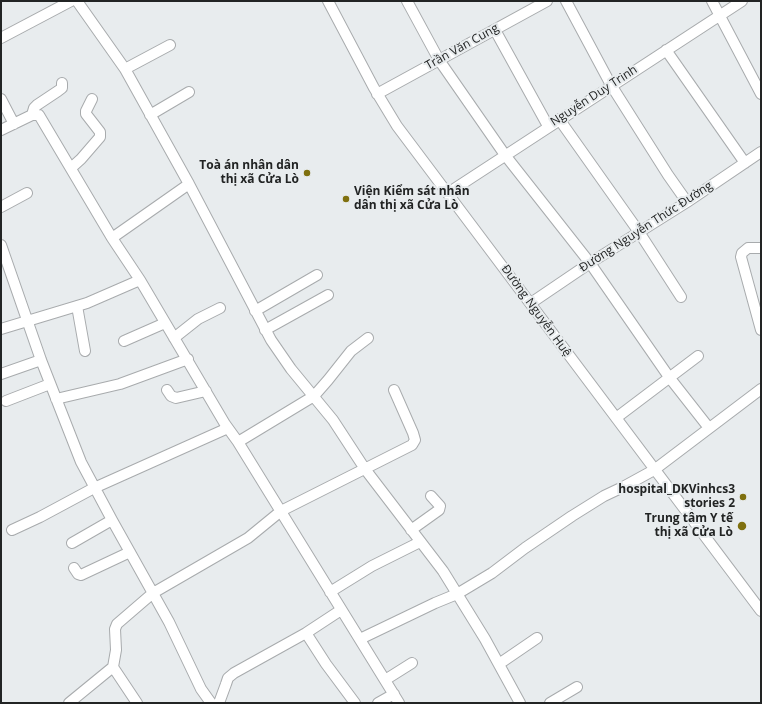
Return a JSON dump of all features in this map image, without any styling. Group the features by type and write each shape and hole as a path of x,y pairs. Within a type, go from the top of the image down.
{"street":[{"path":"1,38 70,1"},
{"path":"77,1 125,69 189,184 265,330 291,369 333,420 365,469 443,571 499,664 520,703"},
{"name":"Đường Nguyễn Huệ","path":"328,1 377,94 397,126 531,303 654,470 757,599 761,611"},
{"path":"407,1 439,60 505,155 590,263 669,377 709,428"},
{"name":"Trần Văn Cung","path":"377,94 547,1"},
{"path":"566,1 611,85 668,175 688,202"},
{"path":"712,1 761,94"},
{"name":"Nguyễn Duy Trinh","path":"448,193 548,126 742,1"},
{"path":"495,30 548,126"},
{"path":"125,69 170,45"},
{"path":"666,50 745,163"},
{"path":"32,115 34,108 37,105 62,88 62,83"},
{"path":"150,115 189,92"},
{"path":"1,99 14,124"},
{"path":"71,168 100,137 100,132 86,114 92,99"},
{"path":"1,130 32,115 39,115 42,119 112,238 140,280 228,428 397,699 378,703"},
{"path":"559,119 639,232 681,297"},
{"name":"Đường Nguyễn Thức Đường","path":"531,303 590,263 688,202 761,152"},
{"path":"112,238 189,184"},
{"path":"1,207 27,193"},
{"path":"1,245 41,360 81,462 169,622 201,689 211,703"},
{"path":"761,248 748,248 742,252 741,257 758,305 761,330"},
{"path":"255,311 317,275"},
{"path":"1,329 101,298 140,280"},
{"path":"265,330 328,295"},
{"path":"77,306 85,351"},
{"path":"174,338 198,319 220,308"},
{"path":"124,342 165,323"},
{"path":"238,442 314,396 351,351 368,338"},
{"path":"616,418 698,356"},
{"path":"56,399 120,384 188,359"},
{"path":"1,374 41,360"},
{"path":"6,402 50,384"},
{"path":"360,639 457,594 492,573 524,548 572,516 604,496 654,470 761,389"},
{"path":"168,390 171,396 176,398 206,391"},
{"path":"69,703 113,667 116,650 115,629 117,624 153,593 248,538 281,511 407,448 414,442 415,440 413,433 394,390"},
{"path":"12,530 94,488 228,428"},
{"path":"411,530 439,510 440,506 431,496"},
{"path":"72,543 112,520"},
{"path":"330,592 372,566 420,542"},
{"path":"74,568 78,574 81,575 130,552"},
{"path":"219,703 226,684 234,673 306,633 341,610"},
{"path":"306,633 326,664 355,703"},
{"path":"499,664 537,638"},
{"path":"385,680 412,663"},
{"path":"113,667 137,703"},
{"path":"550,703 577,687"}],"place":[{"name":"Toà án nhân dân thị xã Cửa Lò","path":"307,173"},
{"name":"Viện Kiểm sát nhân dân thị xã Cửa Lò","path":"346,199"},
{"name":"hospital_DKVinhcs3 stories 2","path":"743,497"},
{"name":"Trung tâm Y tế thị xã Cửa Lò","path":"742,526"}]}
